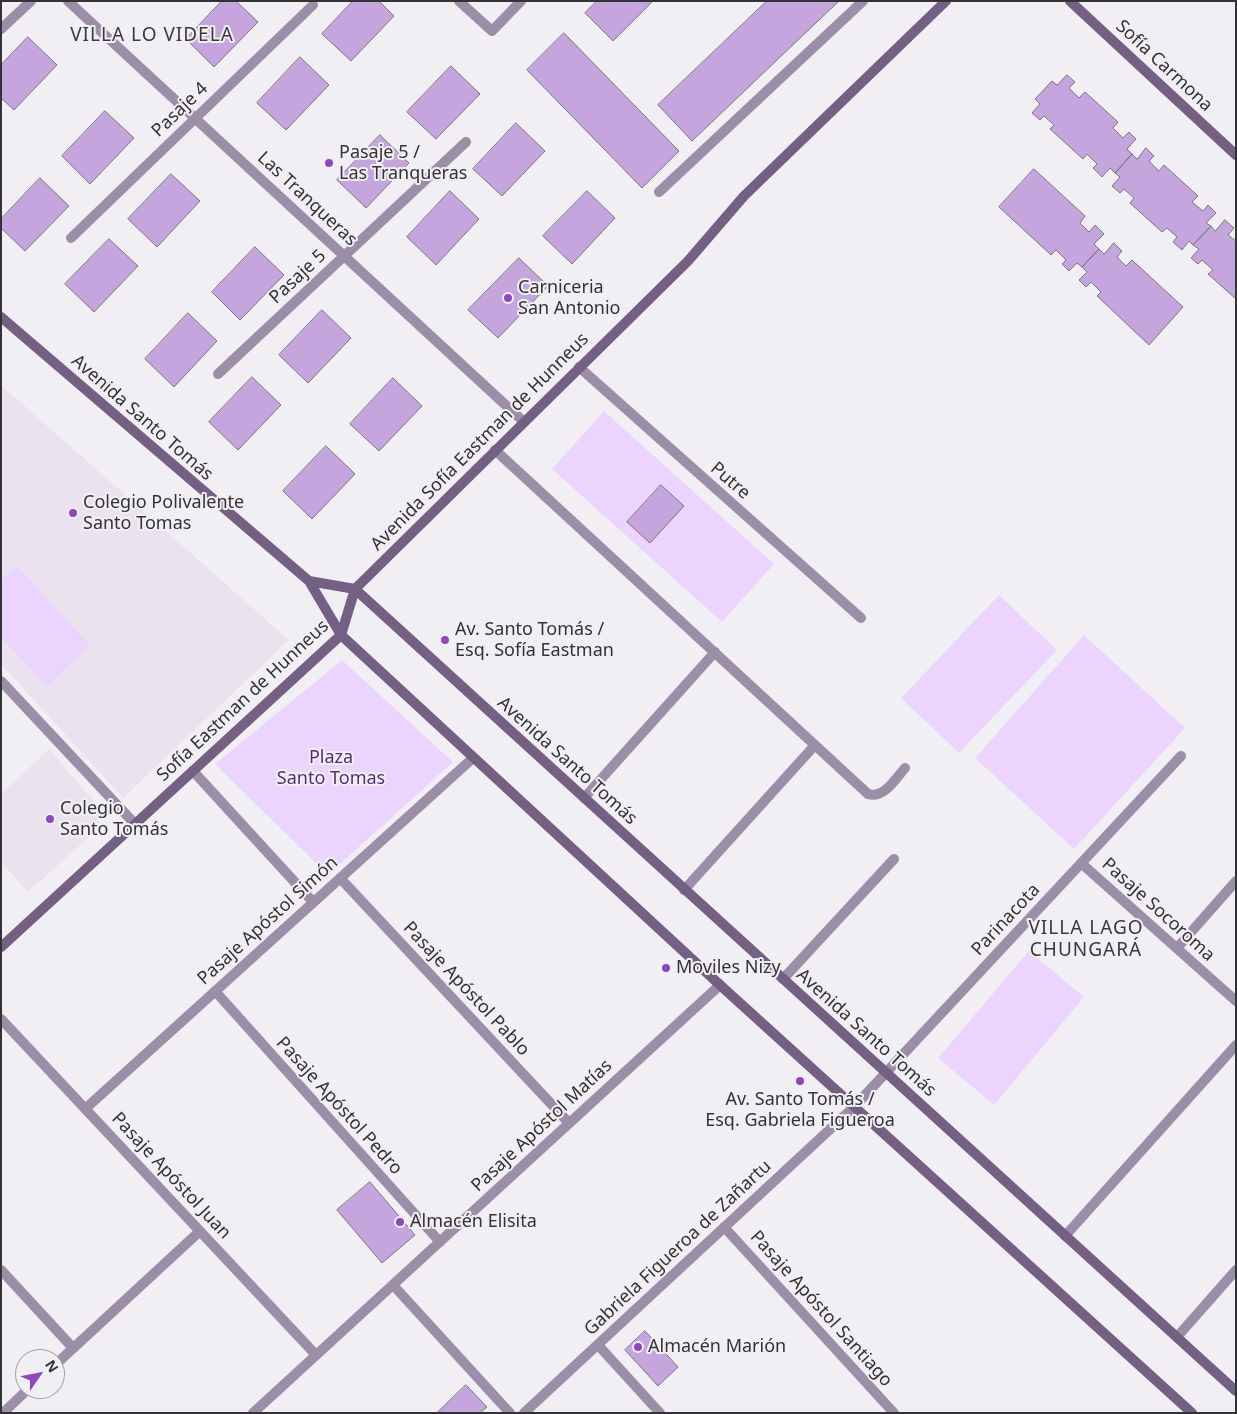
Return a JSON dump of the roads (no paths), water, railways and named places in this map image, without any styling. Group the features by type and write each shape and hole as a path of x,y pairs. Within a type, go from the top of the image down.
{"main road":[{"name":"Avenida Sofía Eastman de Hunneus","path":"355,589 578,367 688,261 744,196 946,1"},
{"name":"Sofía Carmona","path":"1070,1 1236,155"},
{"name":"Avenida Santo Tomás","path":"1,317 309,581 341,636 720,985 1191,1413"},
{"path":"309,581 355,589"},
{"name":"Avenida Santo Tomás","path":"355,589 1236,1391"},
{"name":"Sofía Eastman de Hunneus","path":"1,946 341,636 355,589"}],"street":[{"path":"1,30 31,1"},
{"name":"Las Tranqueras","path":"68,1 524,422"},
{"path":"459,1 492,31 521,1"},
{"path":"659,192 863,1"},
{"name":"Pasaje 4","path":"71,238 313,5"},
{"name":"Pasaje 5","path":"218,374 466,142"},
{"name":"Putre","path":"578,367 862,618"},
{"path":"496,450 868,794 875,796 882,794 905,768"},
{"path":"584,798 715,652"},
{"path":"1,681 135,824"},
{"path":"684,890 816,745"},
{"name":"Parinacota","path":"854,1107 1181,756"},
{"name":"Pasaje Apóstol Simón","path":"85,1108 473,758"},
{"path":"193,771 313,902"},
{"path":"783,979 894,859"},
{"name":"Pasaje Socoroma","path":"1081,863 1236,1001"},
{"name":"Pasaje Apóstol Pablo","path":"340,878 569,1123"},
{"path":"1177,948 1236,881"},
{"name":"Pasaje Apóstol Matías","path":"253,1413 720,985"},
{"name":"Pasaje Apóstol Pedro","path":"215,991 440,1242"},
{"name":"Pasaje Apóstol Juan","path":"1,1019 316,1355"},
{"path":"1065,1236 1236,1045"},
{"name":"Gabriela Figueroa de Zañartu","path":"524,1413 854,1107"},
{"name":"Pasaje Apóstol Santiago","path":"724,1227 894,1413"},
{"path":"65,1355 200,1231"},
{"path":"1,1270 73,1348"},
{"path":"1177,1337 1236,1270"},
{"path":"393,1285 510,1413"},
{"path":"598,1345 660,1413"},
{"path":"3,1413 18,1399"}],"place":[{"name":"Pasaje 5 / Las Tranqueras","path":"329,163"},
{"name":"Carniceria San Antonio","path":"508,298"},
{"name":"Colegio Polivalente Santo Tomas","path":"73,513"},
{"name":"Av. Santo Tomás / Esq. Sofía Eastman","path":"445,640"},
{"name":"Colegio Santo Tomás","path":"50,819"},
{"name":"Moviles Nizy","path":"666,968"},
{"name":"Av. Santo Tomás / Esq. Gabriela Figueroa","path":"800,1081"},
{"name":"Almacén Elisita","path":"400,1222"},
{"name":"Almacén Marión","path":"638,1347"}],"district":[{"name":"VILLA LO VIDELA","path":"152,36"},
{"name":"VILLA LAGO CHUNGARÁ","path":"1086,940"}],"park label":[{"name":"Plaza Santo Tomas","path":"331,768"}]}
